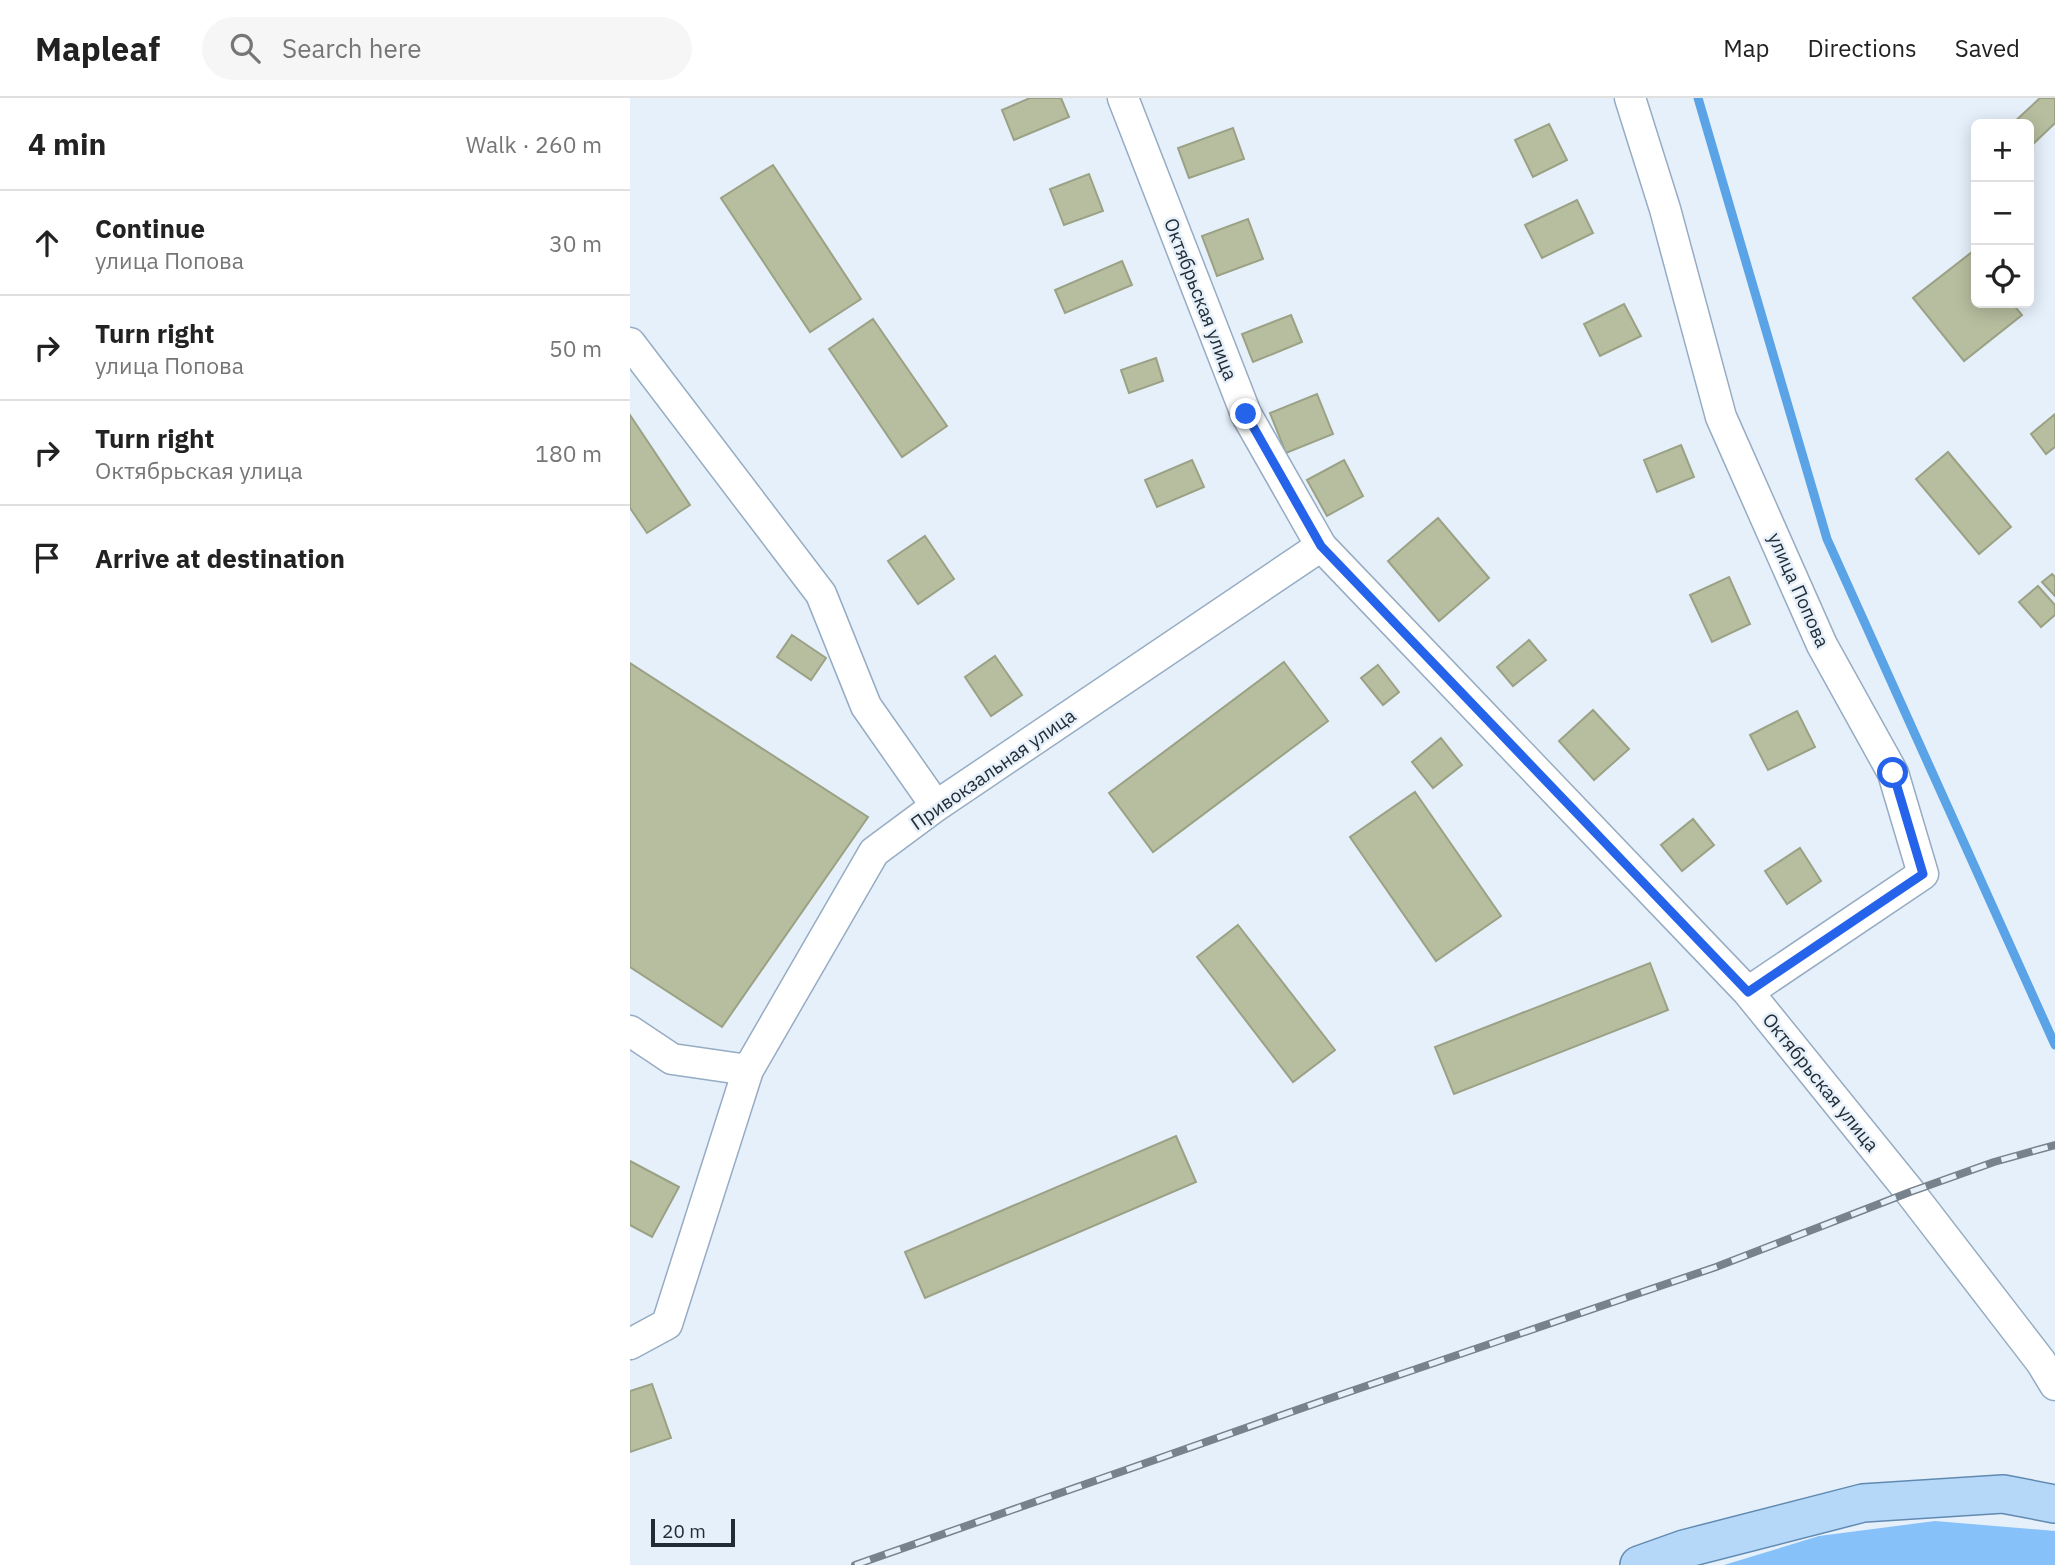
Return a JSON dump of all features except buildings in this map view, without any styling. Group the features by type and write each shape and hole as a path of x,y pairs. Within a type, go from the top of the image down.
{"main road":[{"path":"1639,1565 1684,1549 1863,1503 2003,1494 2055,1504"}],"street":[{"name":"Октябрьская улица","path":"1123,98 1246,414 1321,546 1748,992 1910,1192 2041,1362 2055,1385"},
{"name":"улица Попова","path":"1630,98 1665,209 1721,417 1822,645 1893,773 1923,874 1748,992"},
{"path":"631,345 821,594 866,706 936,806"},
{"name":"Привокзальная улица","path":"630,1344 667,1324 748,1070 874,852 936,806 1321,546"},
{"path":"630,1031 672,1059 748,1070"}],"shaded area":[{"path":"1935,1521 2055,1531 2055,1565 1724,1565 1819,1536"}],"waterway":[{"path":"1698,98 1827,539 2055,1045"}],"railway":[{"path":"855,1565 1328,1399 1716,1267 1994,1162 2055,1145"}],"route":[{"path":"1246,414 1321,546 1748,992 1923,874 1893,773"}]}
